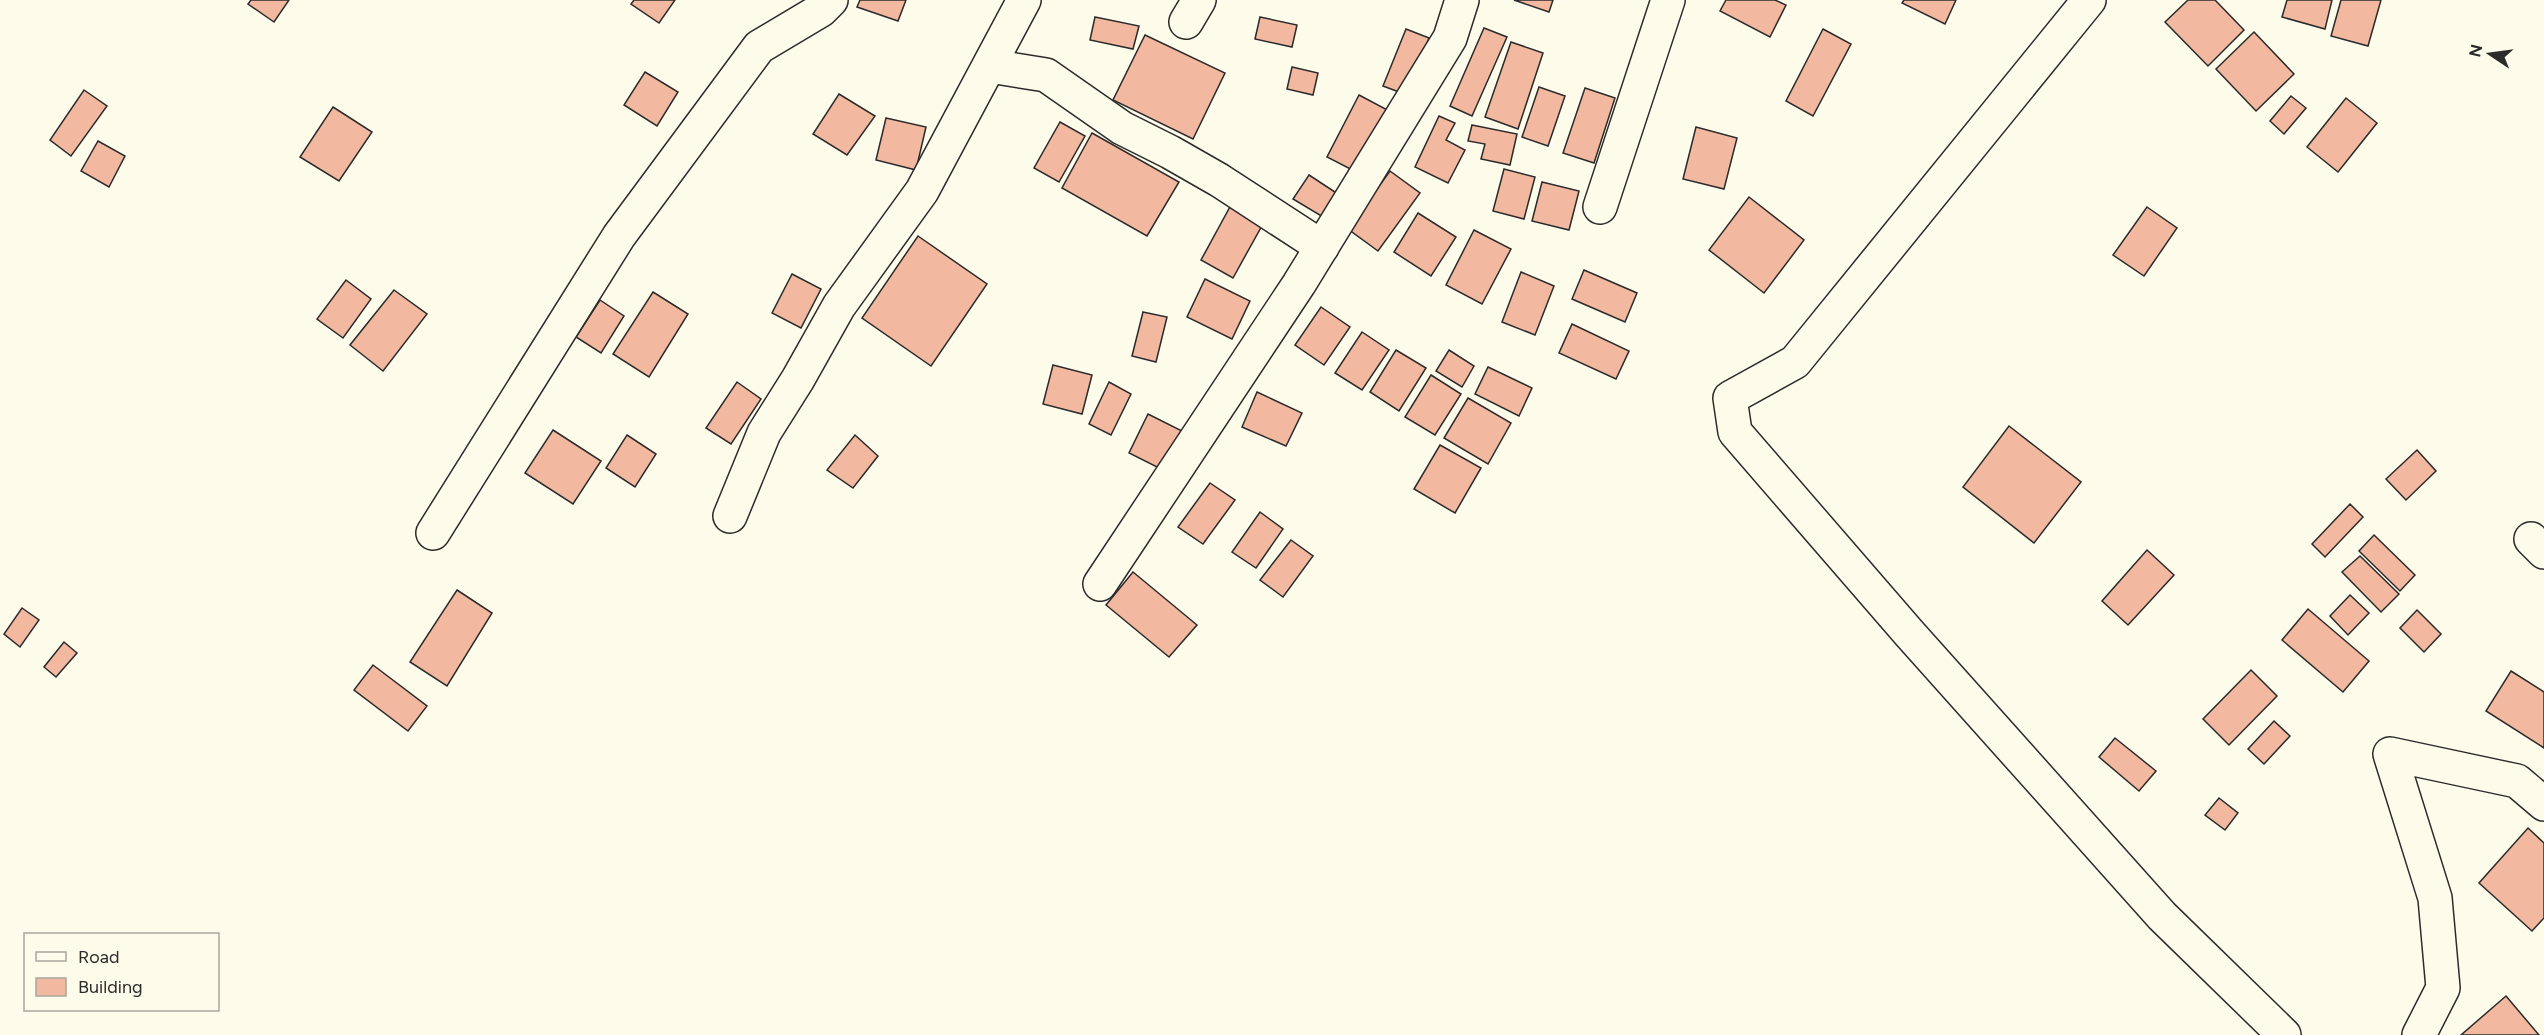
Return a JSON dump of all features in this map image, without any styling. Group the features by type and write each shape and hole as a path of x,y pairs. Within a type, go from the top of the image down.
{"street":[{"path":"433,533 618,236 759,47 821,10 831,0"},
{"path":"730,516 764,433 798,379 839,306 922,191 1024,0"},
{"path":"1100,584 1322,247 1450,38 1462,0"},
{"path":"1600,207 1668,0"},
{"path":"2089,0 1795,362 1730,398 1735,432 1909,633 2162,916 2284,1035"},
{"path":"990,66 1046,75 1122,128 1219,180 1322,247"},
{"path":"2420,1035 2443,988 2435,898 2390,754 2517,782 2544,804"}],"building":[{"path":"251,0 289,0 274,22 248,4"},
{"path":"634,0 675,0 659,23 631,4"},
{"path":"860,0 906,0 898,21 857,7"},
{"path":"1514,0 1553,0 1549,12"},
{"path":"1726,0 1775,0 1786,5 1770,37 1720,11"},
{"path":"1904,0 1956,0 1945,24 1902,3"},
{"path":"2188,0 2215,0 2244,30 2208,66 2165,22"},
{"path":"2287,0 2332,0 2325,29 2282,17"},
{"path":"2341,0 2381,0 2368,46 2331,36"},
{"path":"1095,17 1139,26 1133,49 1090,40"},
{"path":"1260,17 1297,25 1292,47 1255,39"},
{"path":"1484,28 1507,37 1472,116 1450,106"},
{"path":"1406,29 1429,38 1407,95 1383,86"},
{"path":"1823,29 1851,44 1813,116 1786,101"},
{"path":"2254,32 2294,74 2256,111 2216,69"},
{"path":"1145,35 1225,73 1193,139 1113,100"},
{"path":"1511,42 1543,53 1518,129 1485,117"},
{"path":"1292,67 1318,73 1313,95 1287,89"},
{"path":"645,72 678,92 657,126 624,105"},
{"path":"1539,87 1565,96 1548,146 1522,137"},
{"path":"1585,88 1615,98 1594,163 1563,153"},
{"path":"84,90 107,106 71,156 50,140"},
{"path":"839,94 875,116 847,155 813,134"},
{"path":"1359,95 1395,114 1362,175 1327,157"},
{"path":"2291,96 2306,108 2284,134 2270,121"},
{"path":"2346,98 2377,123 2338,172 2307,147"},
{"path":"333,107 372,132 339,181 300,157"},
{"path":"1439,116 1455,123 1446,140 1465,150 1448,183 1415,167"},
{"path":"886,118 926,127 916,170 876,160"},
{"path":"1060,122 1085,136 1059,182 1034,168"},
{"path":"1472,125 1517,134 1510,165 1481,159 1485,144 1468,141"},
{"path":"1696,127 1737,138 1724,189 1683,179"},
{"path":"1092,133 1179,182 1147,236 1062,188"},
{"path":"98,141 125,156 109,187 81,171"},
{"path":"1504,169 1535,177 1524,219 1493,211"},
{"path":"1390,171 1420,193 1378,251 1348,229"},
{"path":"1309,175 1338,194 1323,217 1293,199"},
{"path":"1542,182 1579,191 1569,230 1532,221"},
{"path":"1749,197 1804,240 1764,293 1709,250"},
{"path":"1231,205 1264,222 1233,278 1201,260"},
{"path":"2147,207 2177,228 2144,276 2113,255"},
{"path":"1418,213 1456,237 1431,276 1394,252"},
{"path":"1474,230 1511,249 1482,304 1446,285"},
{"path":"918,236 987,284 931,366 862,318"},
{"path":"1584,270 1637,293 1625,322 1572,299"},
{"path":"1521,272 1554,286 1535,335 1502,322"},
{"path":"792,274 821,289 801,328 772,313"},
{"path":"1205,279 1250,301 1232,339 1187,317"},
{"path":"346,280 371,299 343,338 317,319"},
{"path":"394,290 427,314 383,371 350,345"},
{"path":"653,292 688,314 649,377 613,354"},
{"path":"600,300 624,316 601,353 576,337"},
{"path":"1321,307 1350,327 1324,365 1295,345"},
{"path":"1143,312 1167,317 1156,362 1132,356"},
{"path":"1572,324 1629,351 1616,379 1559,353"},
{"path":"1362,332 1389,350 1362,390 1335,373"},
{"path":"1396,350 1426,368 1399,411 1370,392"},
{"path":"1449,350 1474,366 1462,387 1436,371"},
{"path":"1053,365 1092,375 1082,414 1043,404"},
{"path":"1488,367 1532,388 1519,416 1475,394"},
{"path":"1431,375 1461,394 1435,435 1405,417"},
{"path":"737,382 761,399 731,444 706,428"},
{"path":"1109,382 1131,394 1111,435 1089,424"},
{"path":"1257,392 1302,413 1286,446 1242,427"},
{"path":"1468,398 1511,423 1488,464 1444,438"},
{"path":"1148,414 1188,434 1169,473 1129,453"},
{"path":"2009,426 2081,482 2034,543 1963,487"},
{"path":"553,430 601,461 573,504 525,473"},
{"path":"627,435 656,454 635,487 606,468"},
{"path":"855,435 878,456 853,488 827,470"},
{"path":"1440,445 1481,468 1455,513 1414,489"},
{"path":"2417,450 2436,471 2406,500 2386,479"},
{"path":"1210,483 1235,500 1203,544 1178,527"},
{"path":"2350,504 2363,517 2325,557 2312,544"},
{"path":"1260,512 1283,529 1256,568 1232,552"},
{"path":"2374,535 2415,575 2400,591 2359,551"},
{"path":"1291,540 1313,556 1283,597 1260,580"},
{"path":"2147,550 2174,575 2128,625 2102,601"},
{"path":"2360,556 2399,594 2381,612 2342,572"},
{"path":"1133,572 1197,625 1169,657 1106,605"},
{"path":"457,590 492,613 447,686 410,662"},
{"path":"2350,595 2369,613 2348,635 2330,616"},
{"path":"22,608 39,620 20,647 4,634"},
{"path":"2308,609 2369,661 2343,692 2282,640"},
{"path":"2417,610 2441,634 2424,652 2400,628"},
{"path":"64,642 77,653 56,677 44,667"},
{"path":"373,665 427,706 408,731 354,690"},
{"path":"2251,670 2277,696 2229,745 2203,719"},
{"path":"2511,671 2544,692 2544,748 2486,711"},
{"path":"2274,721 2290,736 2264,764 2248,749"},
{"path":"2115,738 2156,771 2139,791 2099,757"},
{"path":"2219,798 2238,813 2225,830 2205,815"},
{"path":"2528,828 2544,843 2544,918 2532,931 2479,883"},
{"path":"2506,996 2539,1035 2461,1035"}]}
